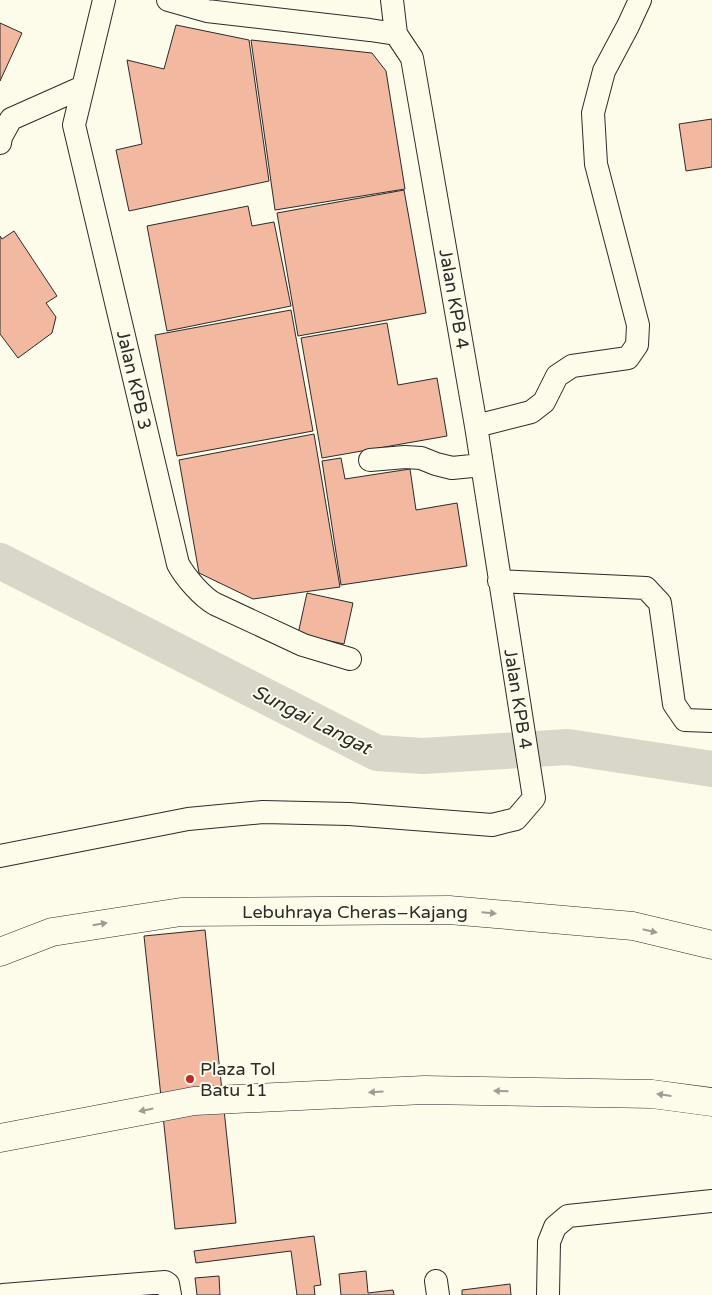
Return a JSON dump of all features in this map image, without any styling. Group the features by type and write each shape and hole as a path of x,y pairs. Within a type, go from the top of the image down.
{"highway":[{"name":"Lebuhraya Cheras–Kajang","path":"0,952 52,932 181,912 449,910 632,926 712,945"},
{"path":"0,936 52,932"},
{"path":"0,1138 204,1100 424,1090 652,1094 712,1102"}],"street":[{"name":"Jalan KPB 3","path":"104,0 74,125 178,564 208,600 215,604 303,645 350,659"},
{"path":"168,0 396,34 392,0"},
{"path":"476,426 531,412 544,402 557,376 572,366 628,358 637,345 638,325 596,164 593,113 604,71 640,0"},
{"name":"Jalan KPB 4","path":"0,856 188,819 263,812 349,814 492,825 516,818 534,798 476,426 412,58 396,34"},
{"path":"0,143 1,137 11,118 83,87"},
{"path":"370,460 406,456 421,458 452,468 482,466"},
{"path":"500,589 646,588 660,602 674,704 685,720 712,721"},
{"path":"548,1295 549,1242 555,1227 568,1216 712,1201"},
{"path":"3,1295 165,1282 168,1284 170,1295"}],"building":[{"path":"0,23 22,33 0,81"},
{"path":"176,25 249,40 269,181 129,211 116,150 142,144 127,60 164,69"},
{"path":"251,40 372,53 386,71 405,189 275,210"},
{"path":"712,119 712,167 686,171 679,124"},
{"path":"404,190 426,313 298,336 277,213"},
{"path":"248,206 252,226 274,222 291,306 167,331 147,226"},
{"path":"14,231 57,296 46,303 56,317 52,333 18,358 0,334 0,236 2,239"},
{"path":"291,310 313,431 177,456 155,335"},
{"path":"387,323 398,385 437,378 447,436 322,458 301,338"},
{"path":"314,434 340,587 253,599 199,573 179,460"},
{"path":"341,458 345,479 410,469 416,510 457,503 467,566 341,585 322,461"},
{"path":"307,593 353,603 344,644 298,634"},
{"name":"Plaza Tol Batu 11","path":"205,930 236,1223 175,1229 144,936"},
{"path":"314,1236 321,1285 314,1286 315,1295 297,1295 291,1251 196,1263 194,1251"},
{"path":"366,1271 368,1293 393,1290 394,1295 341,1295 339,1274"},
{"path":"219,1276 220,1295 197,1295 195,1278"},
{"path":"510,1284 511,1295 462,1295 462,1290"}],"waterway":[{"name":"Sungai Langat","path":"0,561 377,753 423,756 568,747 712,769"}],"place":[{"name":"Plaza Tol Batu 11","path":"190,1079"}]}
